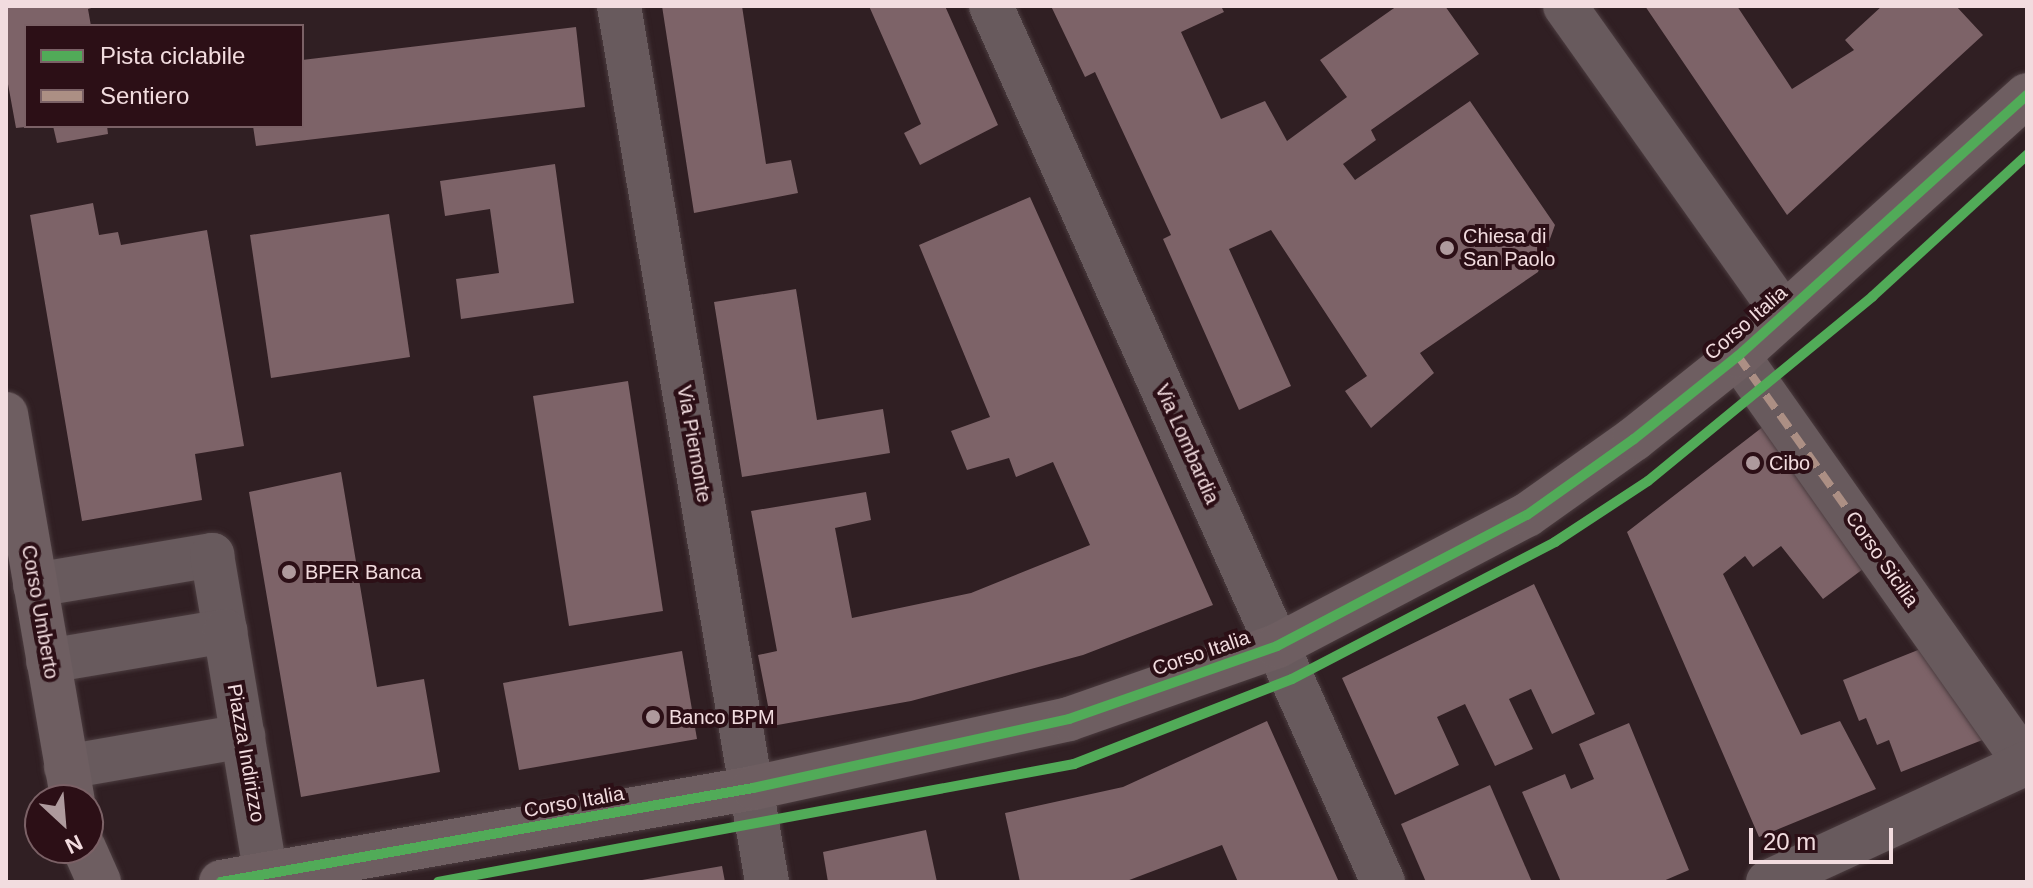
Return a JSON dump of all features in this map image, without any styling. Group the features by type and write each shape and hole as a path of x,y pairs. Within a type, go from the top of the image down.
{"street":[{"name":"Via Piemonte","path":"619,6 767,882"},
{"name":"Via Lombardia","path":"991,6 1383,882"},
{"path":"1565,6 1784,314"},
{"name":"Corso Italia","path":"221,882 753,788 1069,719 1277,646 1527,515 1738,356 2027,95"},
{"name":"Corso Sicilia","path":"1738,356 2026,764"},
{"name":"Corso Umberto","path":"7,419 69,784"},
{"name":"Piazza Indirizzo","path":"35,585 212,555 266,875"},
{"path":"48,661 225,631"},
{"path":"69,784 243,736"},
{"path":"1768,882 2026,764"}],"building":[{"path":"6,6 98,6 88,9 91,24 24,24 24,127 16,128 6,73"},
{"path":"662,6 742,6 766,164 791,160 798,193 694,213"},
{"path":"869,6 945,6 998,125 920,165 904,133 921,124"},
{"path":"1051,6 1221,6 1224,12 1181,32 1221,119 1265,101 1287,141 1347,97 1320,60 1397,6 1445,6 1479,54 1371,130 1376,140 1343,164 1355,180 1470,101 1555,225 1538,272 1420,353 1434,373 1371,428 1345,391 1367,376 1271,230 1229,249 1291,386 1239,410 1163,239 1171,235 1095,72 1085,77"},
{"path":"1645,6 1737,6 1792,89 1854,50 1845,40 1882,6 1956,6 1983,35 1787,215"},
{"path":"576,27 585,107 256,146 253,128 304,128 304,60"},
{"path":"53,128 107,128 108,134 57,143"},
{"path":"555,164 574,303 461,319 456,279 499,273 490,209 445,216 440,181"},
{"path":"1030,197 1213,605 1083,655 911,701 772,726 758,655 777,651 751,511 866,492 871,520 835,528 852,618 971,593 1090,545 1053,462 1016,477 1009,458 967,470 951,431 990,417 919,245"},
{"path":"93,203 99,235 118,232 121,245 207,230 244,446 195,454 202,500 82,521 30,215"},
{"path":"389,214 410,357 271,378 250,235"},
{"path":"796,289 817,420 883,409 890,453 742,477 714,302"},
{"path":"628,381 663,611 569,626 533,396"},
{"path":"1773,419 1871,563 1823,599 1781,546 1753,567 1745,556 1723,574 1801,735 1840,721 1876,789 1759,837 1627,532"},
{"path":"341,472 377,687 424,679 440,772 301,797 249,492"},
{"path":"1534,584 1595,714 1552,734 1531,689 1509,699 1533,749 1495,766 1465,704 1437,717 1459,765 1395,795 1342,678"},
{"path":"1928,646 1990,737 1901,772 1889,740 1877,745 1866,718 1859,721 1843,680"},
{"path":"682,651 697,739 519,770 503,683"},
{"path":"1267,721 1339,882 1238,882 1222,845 1124,882 1020,882 1005,813 1123,787"},
{"path":"1629,723 1689,870 1661,882 1561,882 1522,792 1565,774 1571,789 1594,779 1579,744"},
{"path":"1490,785 1532,882 1426,882 1401,824"},
{"path":"926,830 937,882 828,882 823,852"},
{"path":"722,866 725,882 642,882 642,880"}],"marked path":[{"path":"1738,356 1904,589"}],"cycle path":[{"path":"221,882 753,788 1069,719 1277,646 1527,515 1634,439 1738,356 2027,95"},
{"path":"438,882 1074,764 1292,679 1555,542 1648,481 1873,296 2027,155"}],"place":[{"name":"Chiesa di San Paolo","path":"1447,248"},
{"name":"Cibo","path":"1753,463"},
{"name":"BPER Banca","path":"289,572"},
{"name":"Banco BPM","path":"653,717"}]}
